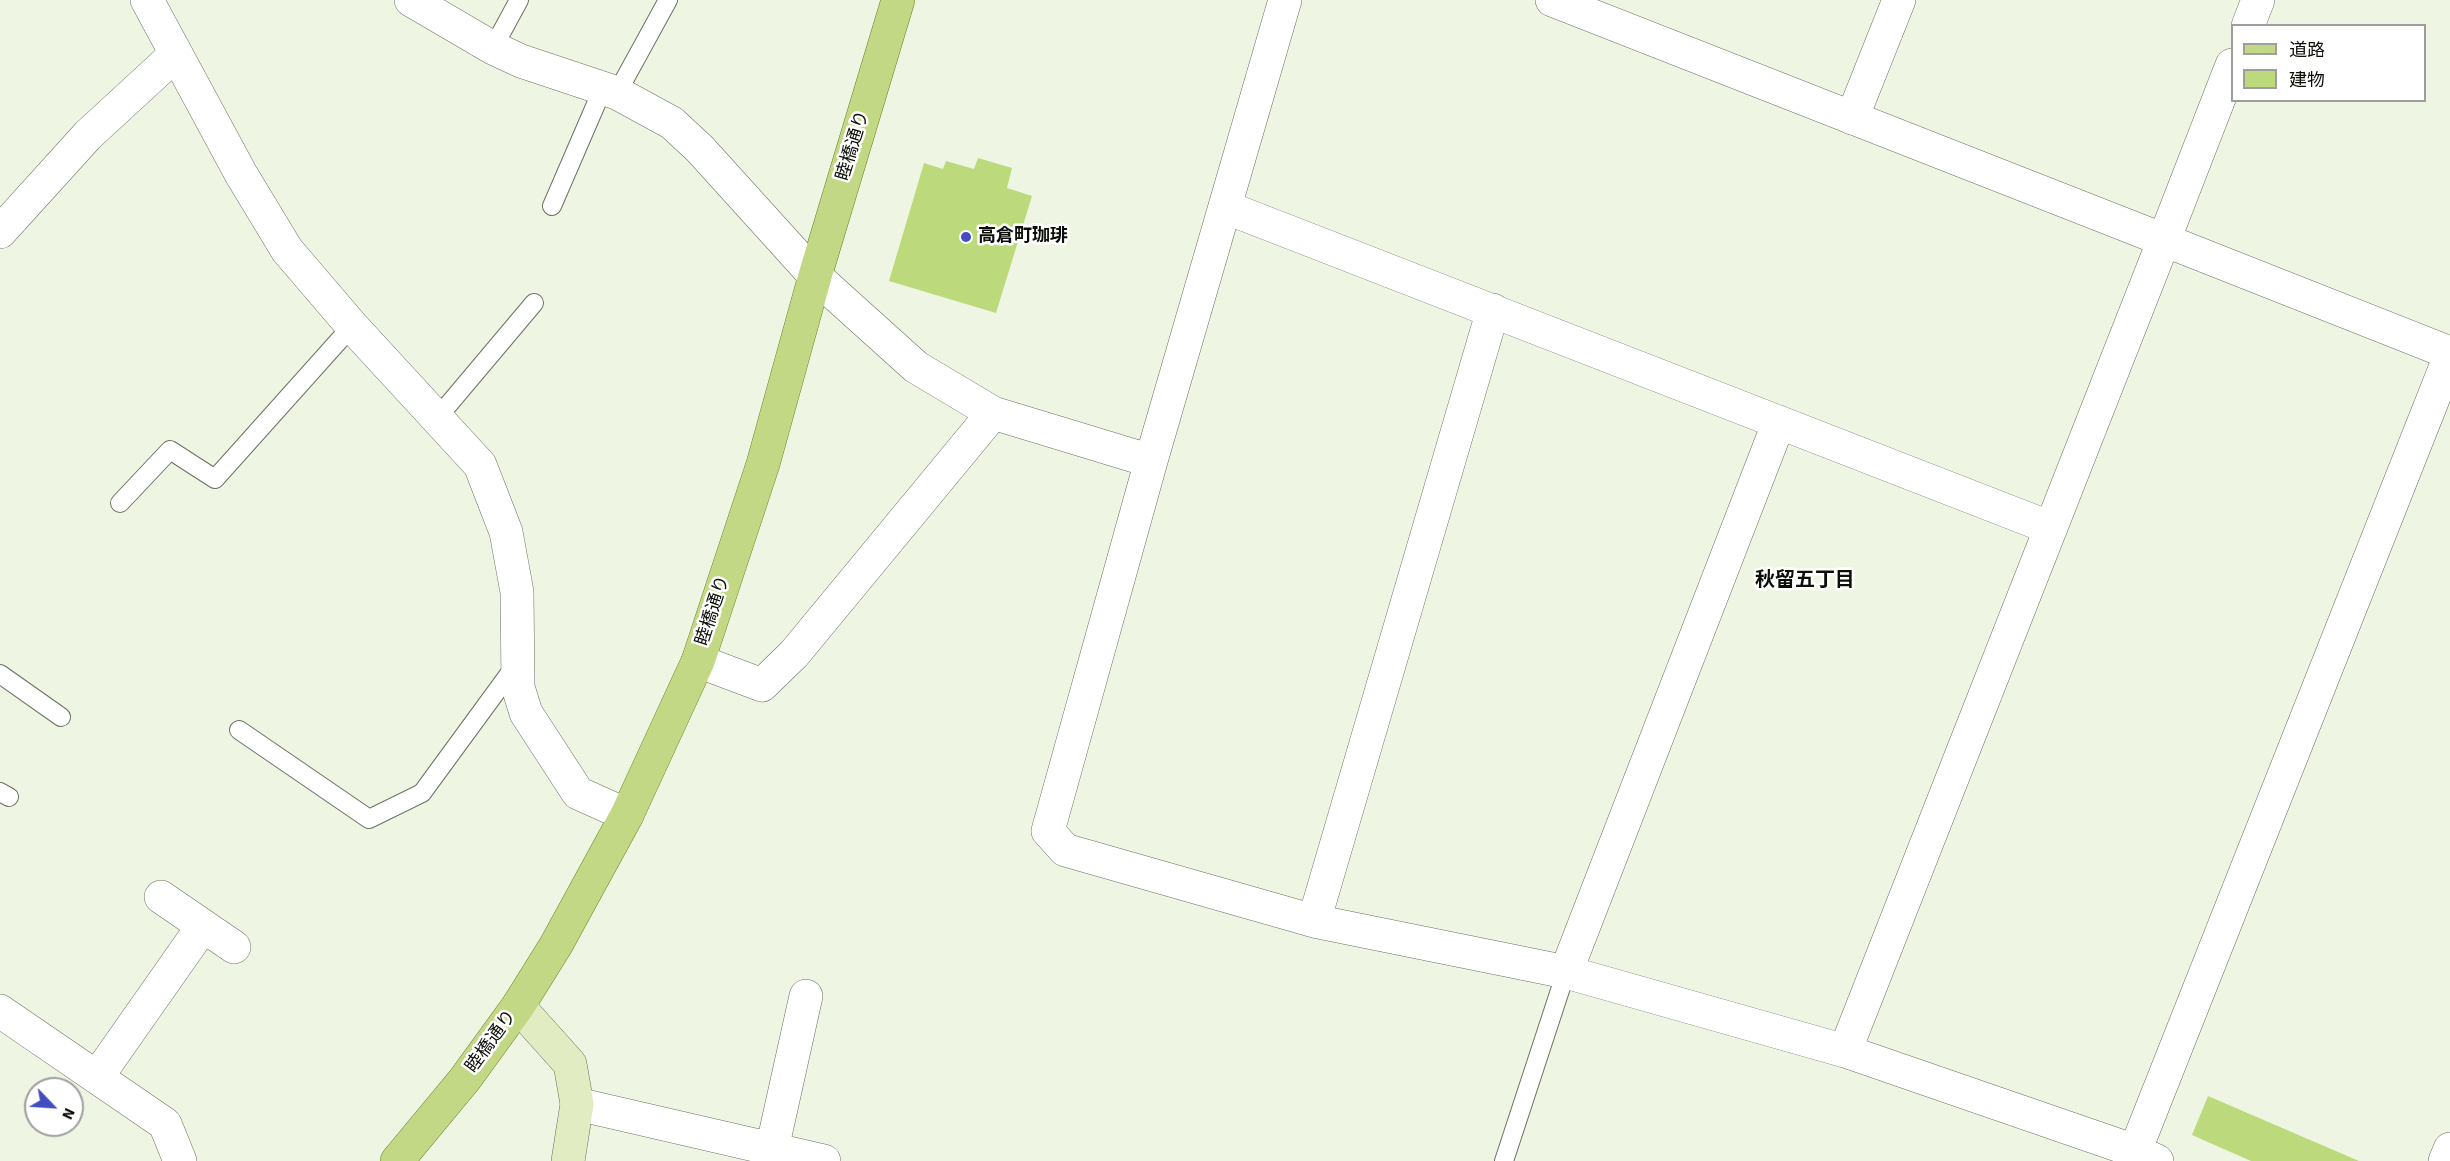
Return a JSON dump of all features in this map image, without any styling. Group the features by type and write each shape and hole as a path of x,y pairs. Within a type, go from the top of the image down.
{"main road":[{"name":"睦橋通り","path":"397,1161 465,1079 518,1006 556,945 627,815 698,660 763,464 815,276 898,0"},
{"path":"518,1006 570,1064 577,1104 568,1161"}],"street":[{"path":"147,0 241,174 287,250 352,326 480,465 506,532 517,592 518,687 526,713 578,793 627,815"},
{"path":"411,0 493,48 521,61 610,91 672,123 815,276 916,367 993,413 1151,461"},
{"path":"1285,0 1151,461 1048,831 1065,850 1314,921 1566,972 1845,1051 2146,1156 2450,354 1552,0"},
{"path":"1852,118 1899,0"},
{"path":"2249,24 2258,0"},
{"path":"0,232 88,135 176,54"},
{"path":"1845,1051 2231,68"},
{"path":"1226,207 2051,528"},
{"path":"1314,921 1492,310"},
{"path":"698,660 762,685 794,654 993,413"},
{"path":"1566,972 1779,422"},
{"path":"161,897 234,947"},
{"path":"97,1077 203,926"},
{"path":"772,1149 806,996"},
{"path":"0,1011 165,1124 180,1161"},
{"path":"577,1104 824,1161"},
{"path":"2445,1161 2450,1149"}],"lane":[{"path":"493,48 519,0"},
{"path":"552,206 610,91 668,0"},
{"path":"438,417 534,303"},
{"path":"120,503 170,450 215,479 352,326"},
{"path":"239,730 369,819 422,793 518,662"},
{"path":"0,674 61,717"},
{"path":"1504,1161 1566,972"}],"building":[{"path":"978,158 1012,168 1007,188 1032,196 996,313 889,281 924,163 943,169 946,161 974,169"},
{"path":"2208,1096 2359,1161 2251,1161 2192,1135"}],"place":[{"name":"高倉町珈琲","path":"966,237"}],"district":[{"name":"秋留五丁目","path":"1805,582"}]}
